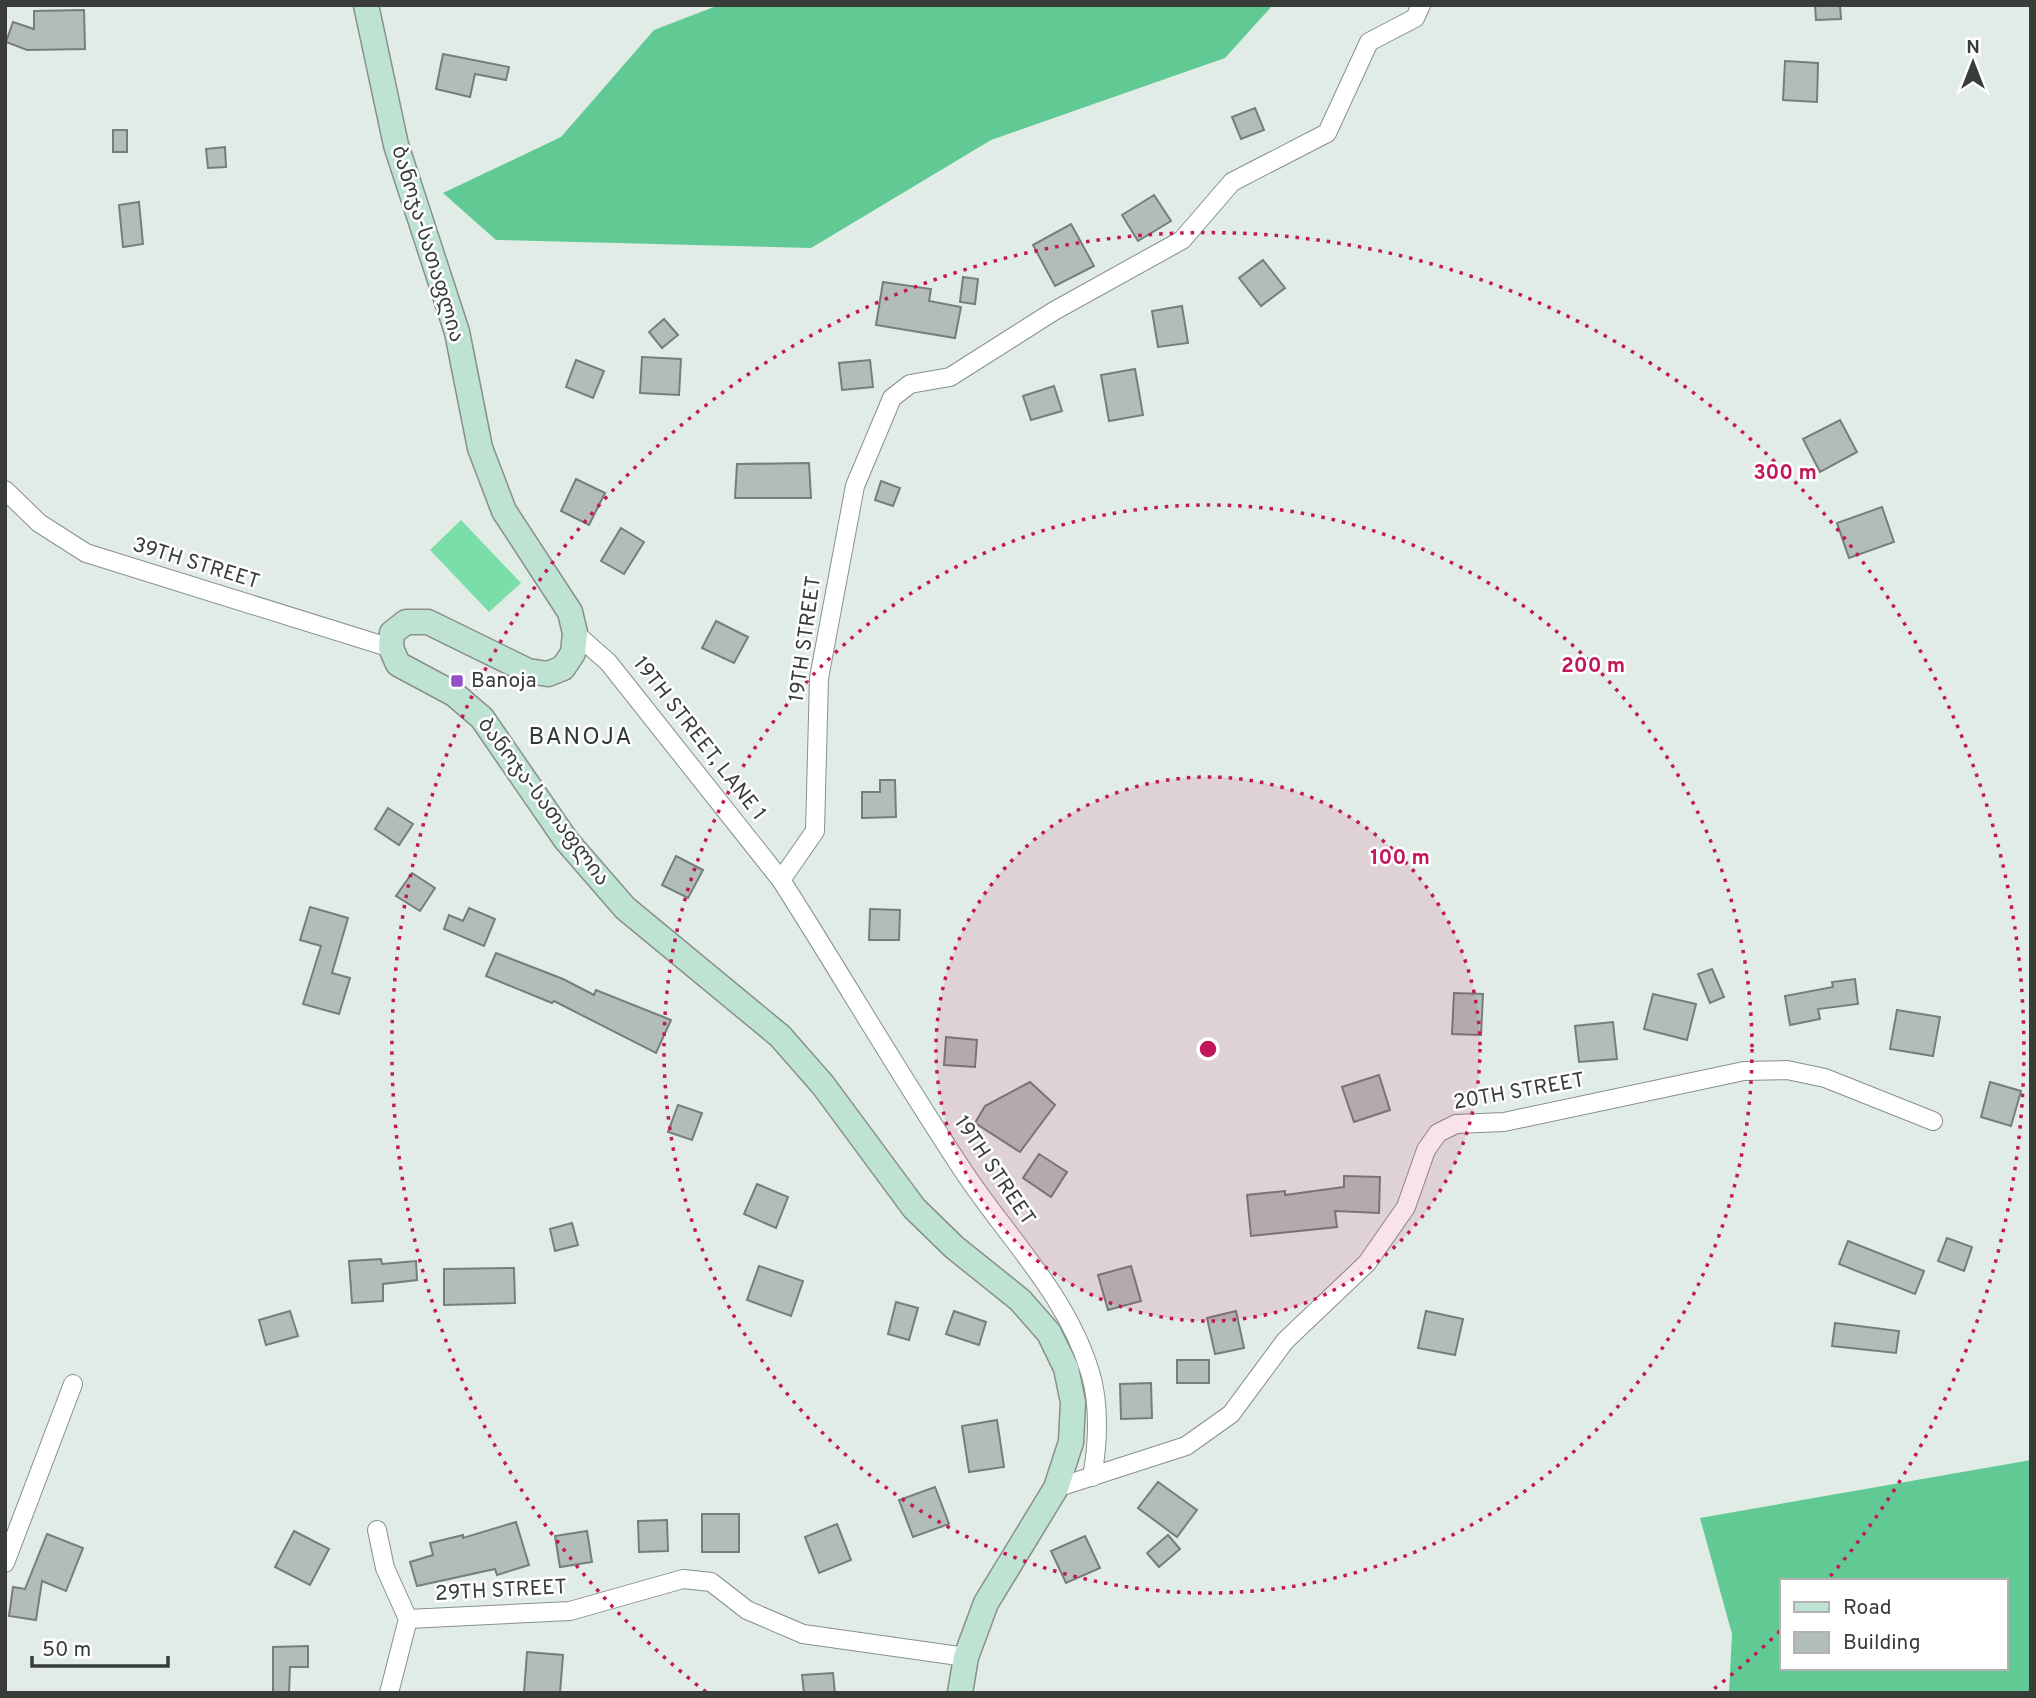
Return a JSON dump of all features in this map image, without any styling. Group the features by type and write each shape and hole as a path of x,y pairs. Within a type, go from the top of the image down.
{"street":[{"name":"ბანოჯა-სათაფლია","path":"366,5 396,145 457,332 480,448 504,511 569,612 575,633"},
{"name":"19TH STREET","path":"1092,1477 1097,1454 1097,1428 1091,1374 1074,1333 1052,1292 964,1172 781,880 815,831 819,678 855,486 892,398 910,384 950,377 1054,311 1182,240 1232,182 1327,133 1369,42 1415,18 1421,5"},
{"name":"39TH STREET","path":"5,490 39,523 86,553 391,648"},
{"path":"391,648 392,633 406,622 428,622 528,671 548,674 563,668 573,653 575,633"},
{"name":"19TH STREET, LANE 1","path":"575,633 608,662 781,880"},
{"name":"ბანოჯა-სათაფლია","path":"391,648 398,664 454,694 482,718 566,840 625,908 780,1036 823,1084 914,1208 954,1247 1020,1300 1049,1333 1066,1368 1073,1402 1071,1442 1056,1488 986,1603 966,1657 960,1693"},
{"name":"20TH STREET","path":"1056,1488 1186,1446 1231,1414 1285,1341 1367,1263 1406,1206 1426,1150 1438,1133 1456,1124 1504,1122 1744,1071 1787,1070 1825,1078 1933,1121"},
{"path":"5,1563 73,1384"},
{"name":"29TH STREET","path":"377,1530 384,1568 408,1619 569,1611 683,1579 711,1582 747,1610 803,1634 966,1657"},
{"path":"389,1693 408,1619"}],"green space":[{"path":"719,5 1273,5 1225,58 991,140 811,248 496,240 443,193 561,137 654,30"},
{"path":"461,520 521,583 489,612 430,550"},
{"path":"2031,1460 2031,1693 1729,1693 1732,1634 1700,1518"}],"building":[{"path":"1815,5 1840,5 1841,19 1816,20"},
{"path":"84,10 85,49 27,50 6,42 13,22 34,29 34,11"},
{"path":"443,54 509,67 506,80 475,74 470,97 436,89"},
{"path":"1785,61 1818,63 1817,102 1783,100"},
{"path":"1255,108 1264,130 1241,139 1232,117"},
{"path":"113,130 127,130 127,152 113,152"},
{"path":"225,147 226,167 208,168 206,149"},
{"path":"1154,195 1171,221 1138,241 1122,215"},
{"path":"139,202 143,244 123,247 119,205"},
{"path":"1071,224 1094,266 1055,286 1033,245"},
{"path":"1263,260 1285,288 1261,306 1239,278"},
{"path":"963,277 978,279 975,304 960,302"},
{"path":"883,282 931,289 929,301 961,307 955,338 876,325"},
{"path":"1182,306 1188,343 1158,347 1152,311"},
{"path":"664,319 678,335 662,348 649,332"},
{"path":"642,357 681,359 679,395 640,393"},
{"path":"576,360 604,371 593,398 566,387"},
{"path":"870,360 873,387 842,390 839,363"},
{"path":"1135,369 1143,415 1109,421 1101,375"},
{"path":"1054,386 1062,411 1031,420 1023,396"},
{"path":"1840,420 1857,452 1820,472 1803,439"},
{"path":"809,463 811,498 735,498 737,464"},
{"path":"576,479 605,493 589,525 561,511"},
{"path":"881,481 900,488 893,506 875,500"},
{"path":"1882,507 1894,542 1849,558 1837,523"},
{"path":"621,528 644,542 624,574 601,561"},
{"path":"716,621 748,637 734,663 702,648"},
{"path":"880,780 895,780 896,817 862,818 862,792 880,792"},
{"path":"388,808 413,824 399,845 375,829"},
{"path":"676,856 703,870 688,898 662,885"},
{"path":"412,873 435,888 420,911 396,896"},
{"path":"310,907 348,918 332,973 350,978 339,1014 303,1004 321,946 300,940"},
{"path":"469,908 495,919 484,946 444,929 449,915 463,921"},
{"path":"870,909 900,910 899,940 869,940"},
{"path":"496,953 563,979 594,995 596,990 671,1020 656,1053 554,1001 552,1003 486,976"},
{"path":"1712,969 1724,997 1710,1003 1698,974"},
{"path":"1855,979 1858,1004 1818,1009 1820,1019 1790,1025 1785,996 1833,987 1832,982"},
{"path":"1454,993 1483,994 1481,1035 1452,1034"},
{"path":"1653,994 1696,1004 1687,1040 1644,1029"},
{"path":"1897,1010 1940,1017 1933,1056 1890,1049"},
{"path":"1613,1022 1617,1059 1579,1062 1575,1026"},
{"path":"946,1037 977,1040 975,1067 944,1065"},
{"path":"1379,1075 1390,1110 1354,1122 1342,1087"},
{"path":"1030,1082 1055,1105 1020,1152 975,1123 985,1106"},
{"path":"1990,1082 2021,1091 2011,1126 1981,1117"},
{"path":"678,1105 702,1113 692,1140 668,1132"},
{"path":"1039,1154 1067,1172 1051,1197 1023,1178"},
{"path":"1344,1176 1380,1177 1379,1213 1335,1211 1337,1227 1251,1236 1247,1195 1285,1191 1285,1195 1344,1187"},
{"path":"757,1184 788,1197 776,1228 744,1214"},
{"path":"572,1223 578,1245 555,1251 550,1229"},
{"path":"1947,1238 1972,1247 1964,1271 1938,1261"},
{"path":"1848,1241 1924,1271 1915,1294 1839,1264"},
{"path":"381,1259 382,1264 416,1261 417,1280 383,1284 383,1301 352,1303 349,1261"},
{"path":"759,1266 803,1281 791,1316 747,1300"},
{"path":"1131,1266 1141,1301 1108,1310 1098,1275"},
{"path":"514,1268 515,1303 444,1305 444,1269"},
{"path":"896,1302 918,1308 909,1340 888,1334"},
{"path":"290,1311 298,1336 266,1345 259,1320"},
{"path":"954,1311 986,1322 979,1345 946,1334"},
{"path":"1236,1311 1244,1348 1215,1354 1207,1318"},
{"path":"1426,1311 1463,1319 1455,1355 1418,1348"},
{"path":"1835,1323 1899,1331 1896,1353 1832,1346"},
{"path":"1177,1360 1209,1360 1209,1383 1177,1383"},
{"path":"1151,1383 1152,1418 1121,1419 1120,1384"},
{"path":"997,1420 1004,1467 969,1472 962,1426"},
{"path":"1158,1482 1197,1510 1177,1537 1138,1508"},
{"path":"935,1487 949,1524 913,1537 899,1500"},
{"path":"702,1514 739,1514 739,1552 702,1552"},
{"path":"667,1520 668,1551 639,1552 638,1521"},
{"path":"516,1522 529,1565 497,1575 495,1569 417,1586 410,1562 433,1555 430,1543 463,1535 463,1538"},
{"path":"837,1524 851,1560 819,1573 805,1537"},
{"path":"294,1531 329,1549 310,1585 275,1567"},
{"path":"587,1531 592,1562 560,1567 555,1536"},
{"path":"47,1534 83,1548 66,1591 42,1581 36,1620 9,1616 13,1587 25,1589"},
{"path":"1168,1535 1180,1549 1159,1567 1147,1553"},
{"path":"1085,1536 1100,1568 1066,1583 1051,1551"},
{"path":"308,1646 308,1667 290,1667 289,1693 273,1693 273,1647"},
{"path":"527,1652 563,1655 560,1693 524,1693"},
{"path":"833,1673 835,1693 804,1693 802,1675"}],"place":[{"name":"Banoja","path":"457,681"}],"district":[{"name":"BANOJA","path":"581,738"}]}
